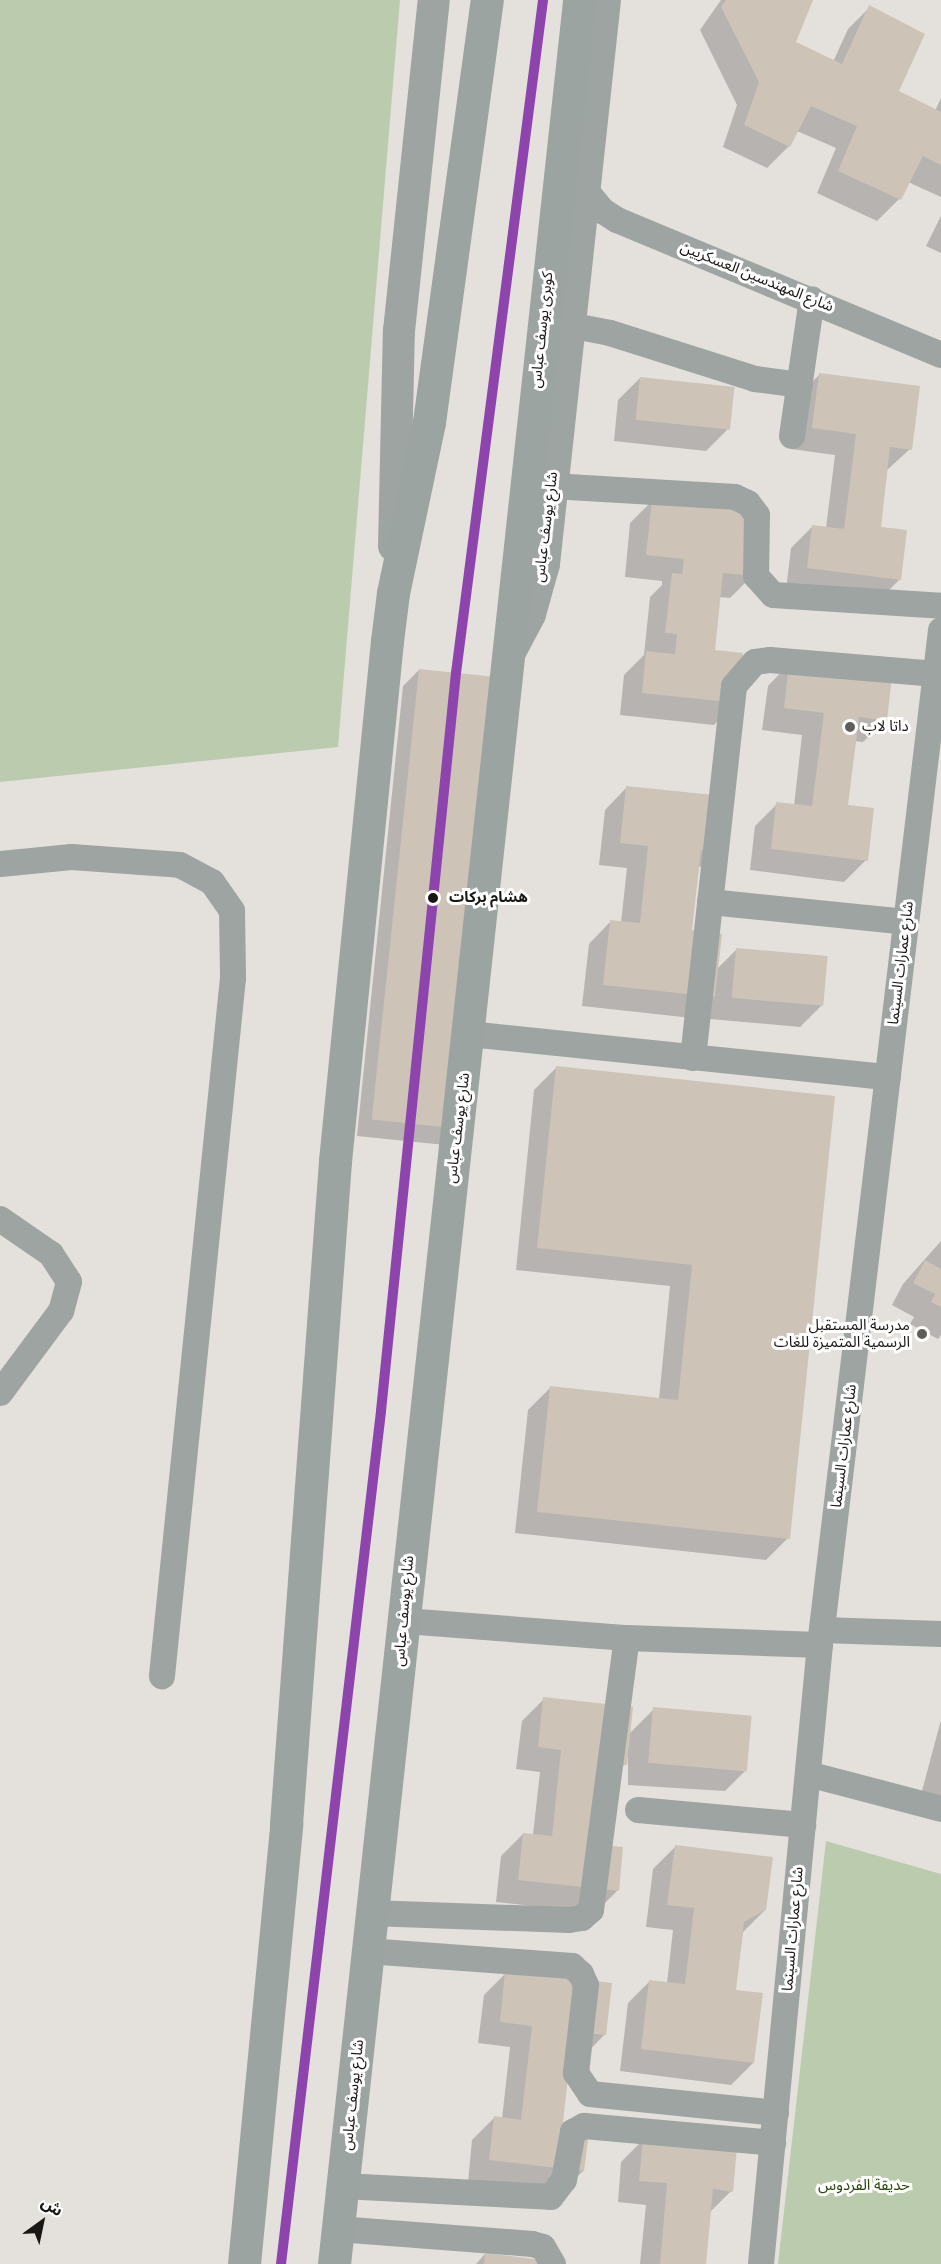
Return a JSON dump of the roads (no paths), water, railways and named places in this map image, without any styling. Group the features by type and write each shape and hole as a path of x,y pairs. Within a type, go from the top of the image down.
{"main road":[{"path":"244,2264 286,1824 335,1161 393,593 429,422 487,0"},
{"name":"كوبرى يوسف عباس","path":"505,660 579,0"},
{"name":"شارع يوسف عباس","path":"334,2264 370,1913 405,1621 469,1034 505,660"}],"street":[{"path":"393,593 399,331 434,0"},
{"name":"شارع يوسف عباس","path":"505,660 519,638 538,590 552,486 582,186 605,0"},
{"name":"شارع المهندسين العسكريين","path":"582,186 603,211 617,220 812,299 941,355"},
{"path":"792,436 812,299"},
{"path":"569,325 610,333 755,379 800,385"},
{"path":"552,486 735,497 748,503 757,515 756,576 773,595 941,606"},
{"name":"شارع عمارات السينما","path":"761,2264 821,1637 906,922 933,742 936,674 941,630"},
{"path":"693,1058 735,686 743,672 755,662 770,660 936,674"},
{"path":"0,864 72,857 180,865 212,882 225,895 232,911 233,978 162,1676"},
{"path":"710,902 906,922"},
{"path":"469,1034 888,1077"},
{"path":"0,1219 51,1254 69,1282 61,1311 0,1393"},
{"path":"405,1621 627,1638 941,1634"},
{"path":"370,1913 569,1920 582,1918 591,1910 627,1638"},
{"path":"808,1774 941,1809"},
{"path":"638,1810 803,1825"},
{"path":"367,1951 572,1966 581,1974 586,1985 576,2073 590,2094 776,2113"},
{"path":"343,2186 551,2197 564,2181 571,2138 584,2126 773,2143"},
{"path":"338,2229 532,2244 543,2247 553,2264"}],"place":[{"name":"داتا لاب","path":"850,727"},
{"name":"هشام بركات","path":"433,898"},
{"name":"مدرسة المستقبل الرسمية المتميزة للغات","path":"922,1334"}],"park label":[{"name":"حديقة الفردوس","path":"864,2186"}]}
